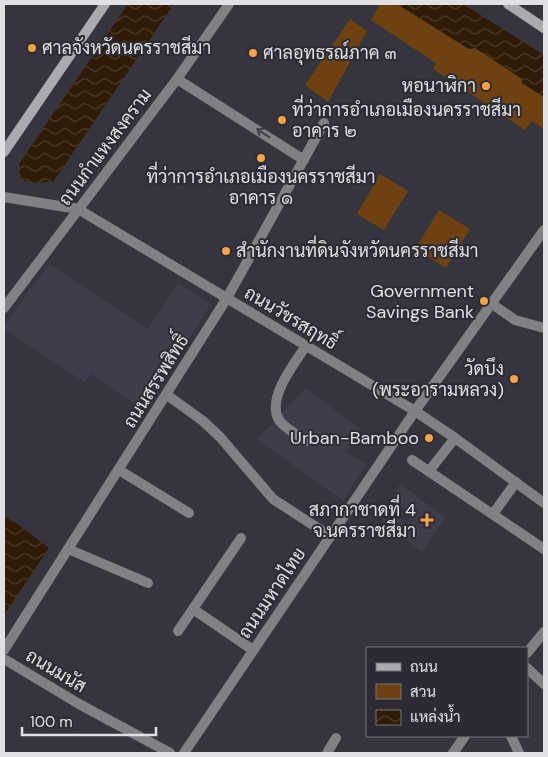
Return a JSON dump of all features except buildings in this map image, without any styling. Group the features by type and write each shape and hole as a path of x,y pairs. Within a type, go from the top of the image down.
{"main road":[{"path":"4,152 104,4"},
{"path":"508,4 544,28"}],"street":[{"name":"ถนนกำแหงสงคราม","path":"4,308 177,79 229,4"},
{"path":"177,79 304,160"},
{"name":"ถนนสรรพสิทธิ์","path":"4,650 227,298 324,124"},
{"name":"ถนนวัชรสฤทธิ์","path":"4,197 78,209 415,411 544,503"},
{"name":"ถนนมหาดไทย","path":"184,753 415,411 544,230"},
{"path":"492,304 515,320 544,328"},
{"path":"306,346 284,380 276,406 276,414 282,424 306,441"},
{"path":"167,395 203,421 220,437 273,499 330,536"},
{"path":"429,471 455,438"},
{"path":"412,460 544,549"},
{"path":"118,470 189,513"},
{"path":"493,514 516,482"},
{"path":"178,631 241,538"},
{"path":"68,549 148,583"},
{"path":"193,609 253,650"},
{"path":"528,651 544,632"},
{"name":"ถนนมนัส","path":"4,660 79,704 170,753"},
{"path":"528,669 544,684"},
{"path":"453,753 463,737"},
{"path":"511,737 519,753"},
{"path":"327,753 336,738"}],"shaded area":[{"path":"49,264 148,329 178,283 211,304 145,411 91,374 84,382 4,329 4,326"},
{"path":"306,388 362,430 346,452 366,464 343,501 257,439"},
{"name":"สภากาชาดที่ 4 จ.นครราชสีมา","path":"400,484 445,517 422,552 382,523 390,512 407,524 413,515 391,500"}],"green space":[{"path":"380,4 397,4 469,49 475,48 523,79 522,83 544,97 544,129 532,121 525,130 433,69 436,63 371,20"},
{"path":"350,19 367,31 328,102 305,85"},
{"path":"380,174 408,191 384,230 357,214"},
{"path":"439,210 470,229 446,268 415,249"}],"water":[{"path":"128,4 174,4 53,182 36,183 21,180 19,164"},
{"path":"397,4 463,4 544,55 544,97 522,83 522,79 475,48 469,49"},
{"path":"4,514 49,548 4,615"}],"place":[{"name":"ศาลจังหวัดนครราชสีมา","path":"32,48"},
{"name":"ศาลอุทธรณ์ภาค ๓","path":"253,53"},
{"name":"หอนาฬิกา","path":"486,86"},
{"name":"ที่ว่าการอำเภอเมืองนครราชสีมา อาคาร ๒","path":"282,120"},
{"name":"ที่ว่าการอำเภอเมืองนครราชสีมา อาคาร ๑","path":"261,158"},
{"name":"สำนักงานที่ดินจังหวัดนครราชสีมา","path":"226,251"},
{"name":"Government Savings Bank","path":"484,301"},
{"name":"วัดบึง (พระอารามหลวง)","path":"514,379"},
{"name":"Urban-Bamboo","path":"429,438"},
{"name":"สภากาชาดที่ 4 จ.นครราชสีมา","path":"427,520"}]}
